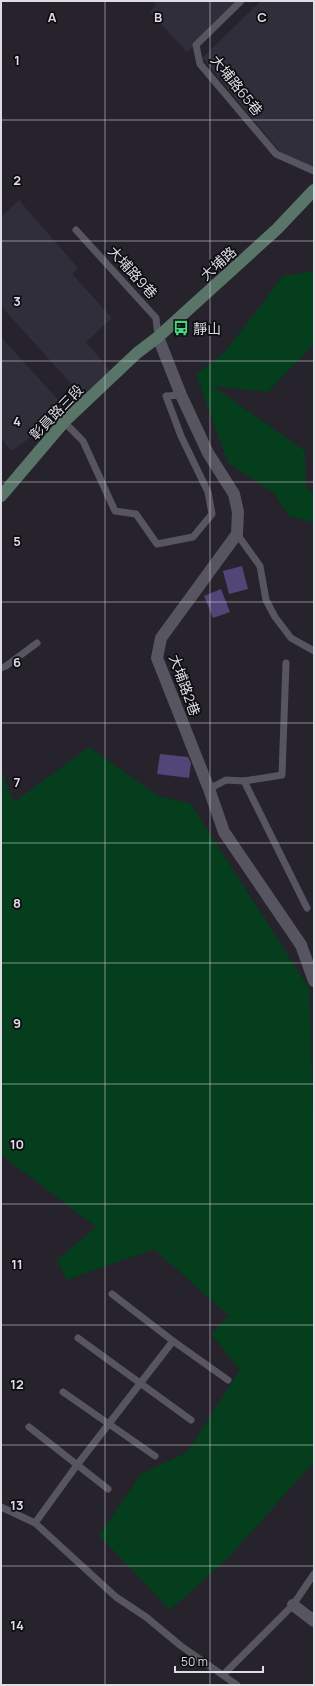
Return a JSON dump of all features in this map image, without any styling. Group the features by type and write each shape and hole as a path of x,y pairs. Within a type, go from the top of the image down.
{"main road":[{"name":"大埔路","path":"137,353 158,337 277,229 313,192"},
{"name":"彰員路三段","path":"1,496 64,422 137,353"}],"street":[{"path":"158,337 181,395 208,453 234,494 238,512 237,534"},
{"name":"大埔路2巷","path":"237,534 161,638 157,658 209,789 224,832 301,945 314,981"},
{"path":"293,1605 314,1621"}],"lane":[{"name":"大埔路65巷","path":"241,1 196,45 200,64 276,154 314,171"},
{"name":"大埔路9巷","path":"76,230 156,318 158,337"},
{"path":"64,422 83,441 115,511 136,514 157,544 193,537 212,514 208,492 181,436 166,396 181,395"},
{"path":"237,534 260,566 266,600 275,617 291,638 314,651"},
{"path":"1,668 6,666 37,643"},
{"path":"209,789 226,780 244,781 282,775 286,663"},
{"path":"244,781 307,908"},
{"path":"112,1294 173,1341 228,1380"},
{"path":"78,1338 191,1420"},
{"path":"35,1523 77,1465 173,1341"},
{"path":"63,1392 155,1456"},
{"path":"29,1427 108,1489"},
{"path":"1,1507 35,1523 116,1598 146,1617 181,1646 237,1685"},
{"path":"224,1675 293,1605 314,1574"}],"shaded area":[{"path":"153,1 239,1 187,52 150,12 156,5"},
{"path":"261,1 314,1 314,174 282,154 202,58"},
{"path":"19,200 78,268 72,274 112,318 86,342 111,372 67,412 11,451 1,438 1,337 61,403 76,389 1,306 1,217"}],"green space":[{"path":"314,271 314,344 268,392 213,386 305,451 306,487 314,494 314,523 289,516 273,492 228,463 196,374 224,353 283,276"},
{"path":"89,747 158,796 190,803 309,988 314,1142 314,1462 227,1559 170,1610 99,1535 141,1474 187,1452 240,1370 211,1334 229,1316 154,1249 67,1280 57,1260 96,1227 1,1155 1,770 14,802"}],"building":[{"path":"242,566 248,589 229,594 223,571"},
{"path":"221,589 230,612 213,618 204,596"},
{"path":"160,754 188,757 191,763 189,778 157,774"}],"place":[{"name":"靜山","path":"181,328"}]}
